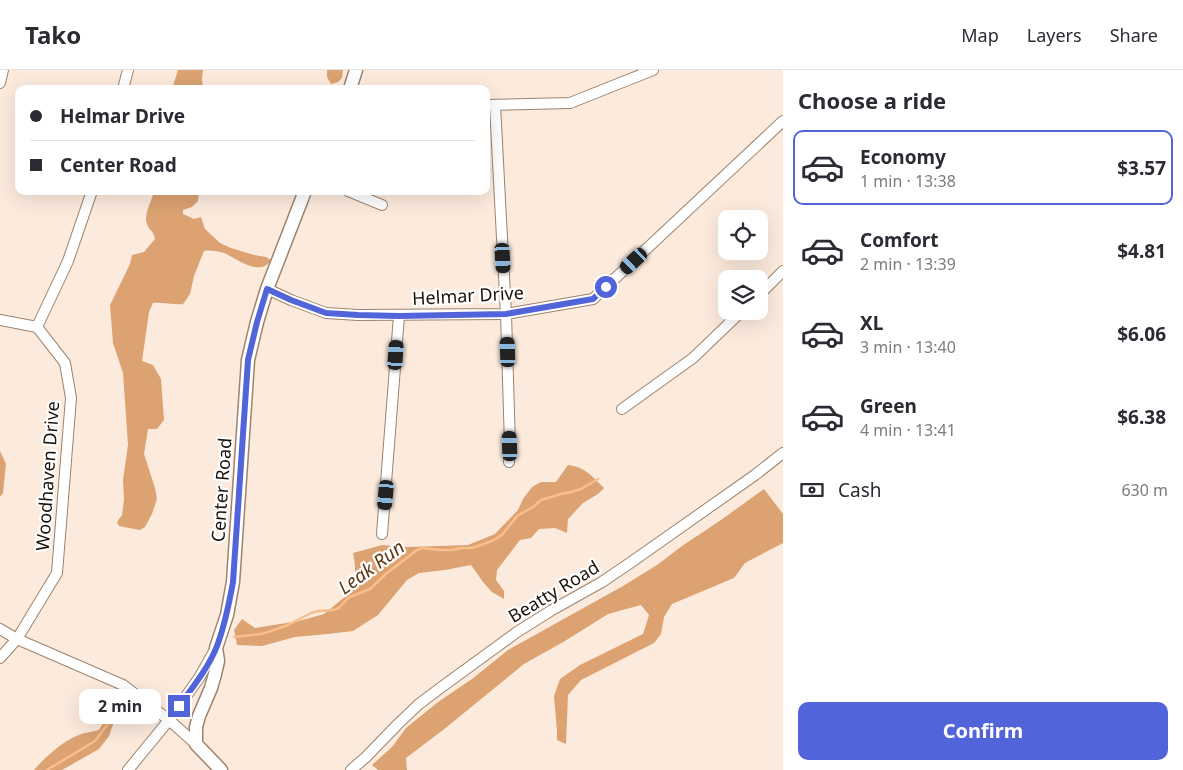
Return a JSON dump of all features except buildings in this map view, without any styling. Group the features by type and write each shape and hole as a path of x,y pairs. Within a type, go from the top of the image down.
{"main road":[{"path":"351,85 356,70"},
{"name":"Center Road","path":"216,648 227,614 233,582 248,360 267,289 303,195"},
{"path":"216,648 218,661 211,688 196,727 196,744 221,770"}],"street":[{"path":"0,83 3,70"},
{"path":"124,85 128,70"},
{"path":"508,462 510,446 506,314 491,105 570,103 653,70"},
{"name":"Helmar Drive","path":"267,289 326,313 358,315 506,314 593,299 783,121"},
{"path":"0,320 37,327 68,261 91,195"},
{"path":"358,195 382,205"},
{"path":"768,286 783,271"},
{"path":"382,534 399,316"},
{"path":"622,409 693,358 733,320"},
{"name":"Woodhaven Drive","path":"0,658 17,639 57,573 71,398 65,363 37,327"},
{"name":"Beatty Road","path":"351,770 419,704 443,686 517,632 602,582 630,563 755,475 783,453"},
{"path":"0,629 17,639 123,685 169,720 196,744"},
{"name":"Center Road","path":"128,770 169,720 199,678 216,648"}],"shaded area":[{"path":"178,70 203,70 203,85 173,85"},
{"path":"327,70 343,70 342,78 338,82 331,84 327,77"},
{"path":"153,195 199,195 198,201 192,207 183,210 183,214 194,219 201,217 205,229 220,243 271,260 266,265 254,267 224,253 204,251 194,276 190,294 183,304 153,303 149,312 142,361 153,365 161,379 164,420 157,429 148,429 144,454 157,499 145,527 140,530 119,526 117,522 122,515 124,500 123,480 128,445 123,373 113,343 110,305 130,264 132,255 144,252 155,239 146,220"},
{"path":"0,451 6,464 3,493 0,497"},
{"path":"568,465 584,470 604,488 583,503 568,519 567,533 555,528 539,529 531,538 520,540 497,570 496,580 504,591 504,599 492,592 471,565 419,573 407,580 378,615 353,631 295,637 262,646 237,645 234,630 242,619 255,628 299,621 324,614 352,591 355,586 353,553 382,545 407,547 468,545 495,534 518,510 532,487 541,482 556,482"},
{"path":"764,489 783,514 783,543 745,563 734,578 672,604 664,617 661,634 654,643 581,680 568,695 566,744 557,740 554,696 560,679 580,665 643,634 649,615 641,605 608,614 524,664 406,758 407,770 378,770 372,765 392,747 406,728 508,650 657,565"},
{"path":"112,694 127,696 131,703 115,719 109,736 99,749 62,770 34,770 49,755 73,737 99,730 110,711"}],"waterway":[{"name":"Leak Run","path":"234,637 261,634 288,625 311,613 339,608 350,597 370,589 417,550 423,548 440,550 472,548 492,541 502,535 517,516 541,500 581,489 598,479"},
{"name":"Leak Run","path":"47,770 95,741 126,700"}],"route":[{"path":"179,706 199,678 216,648 227,614 233,582 248,360 267,289 326,313 399,316 506,314 593,299 606,287"}]}
